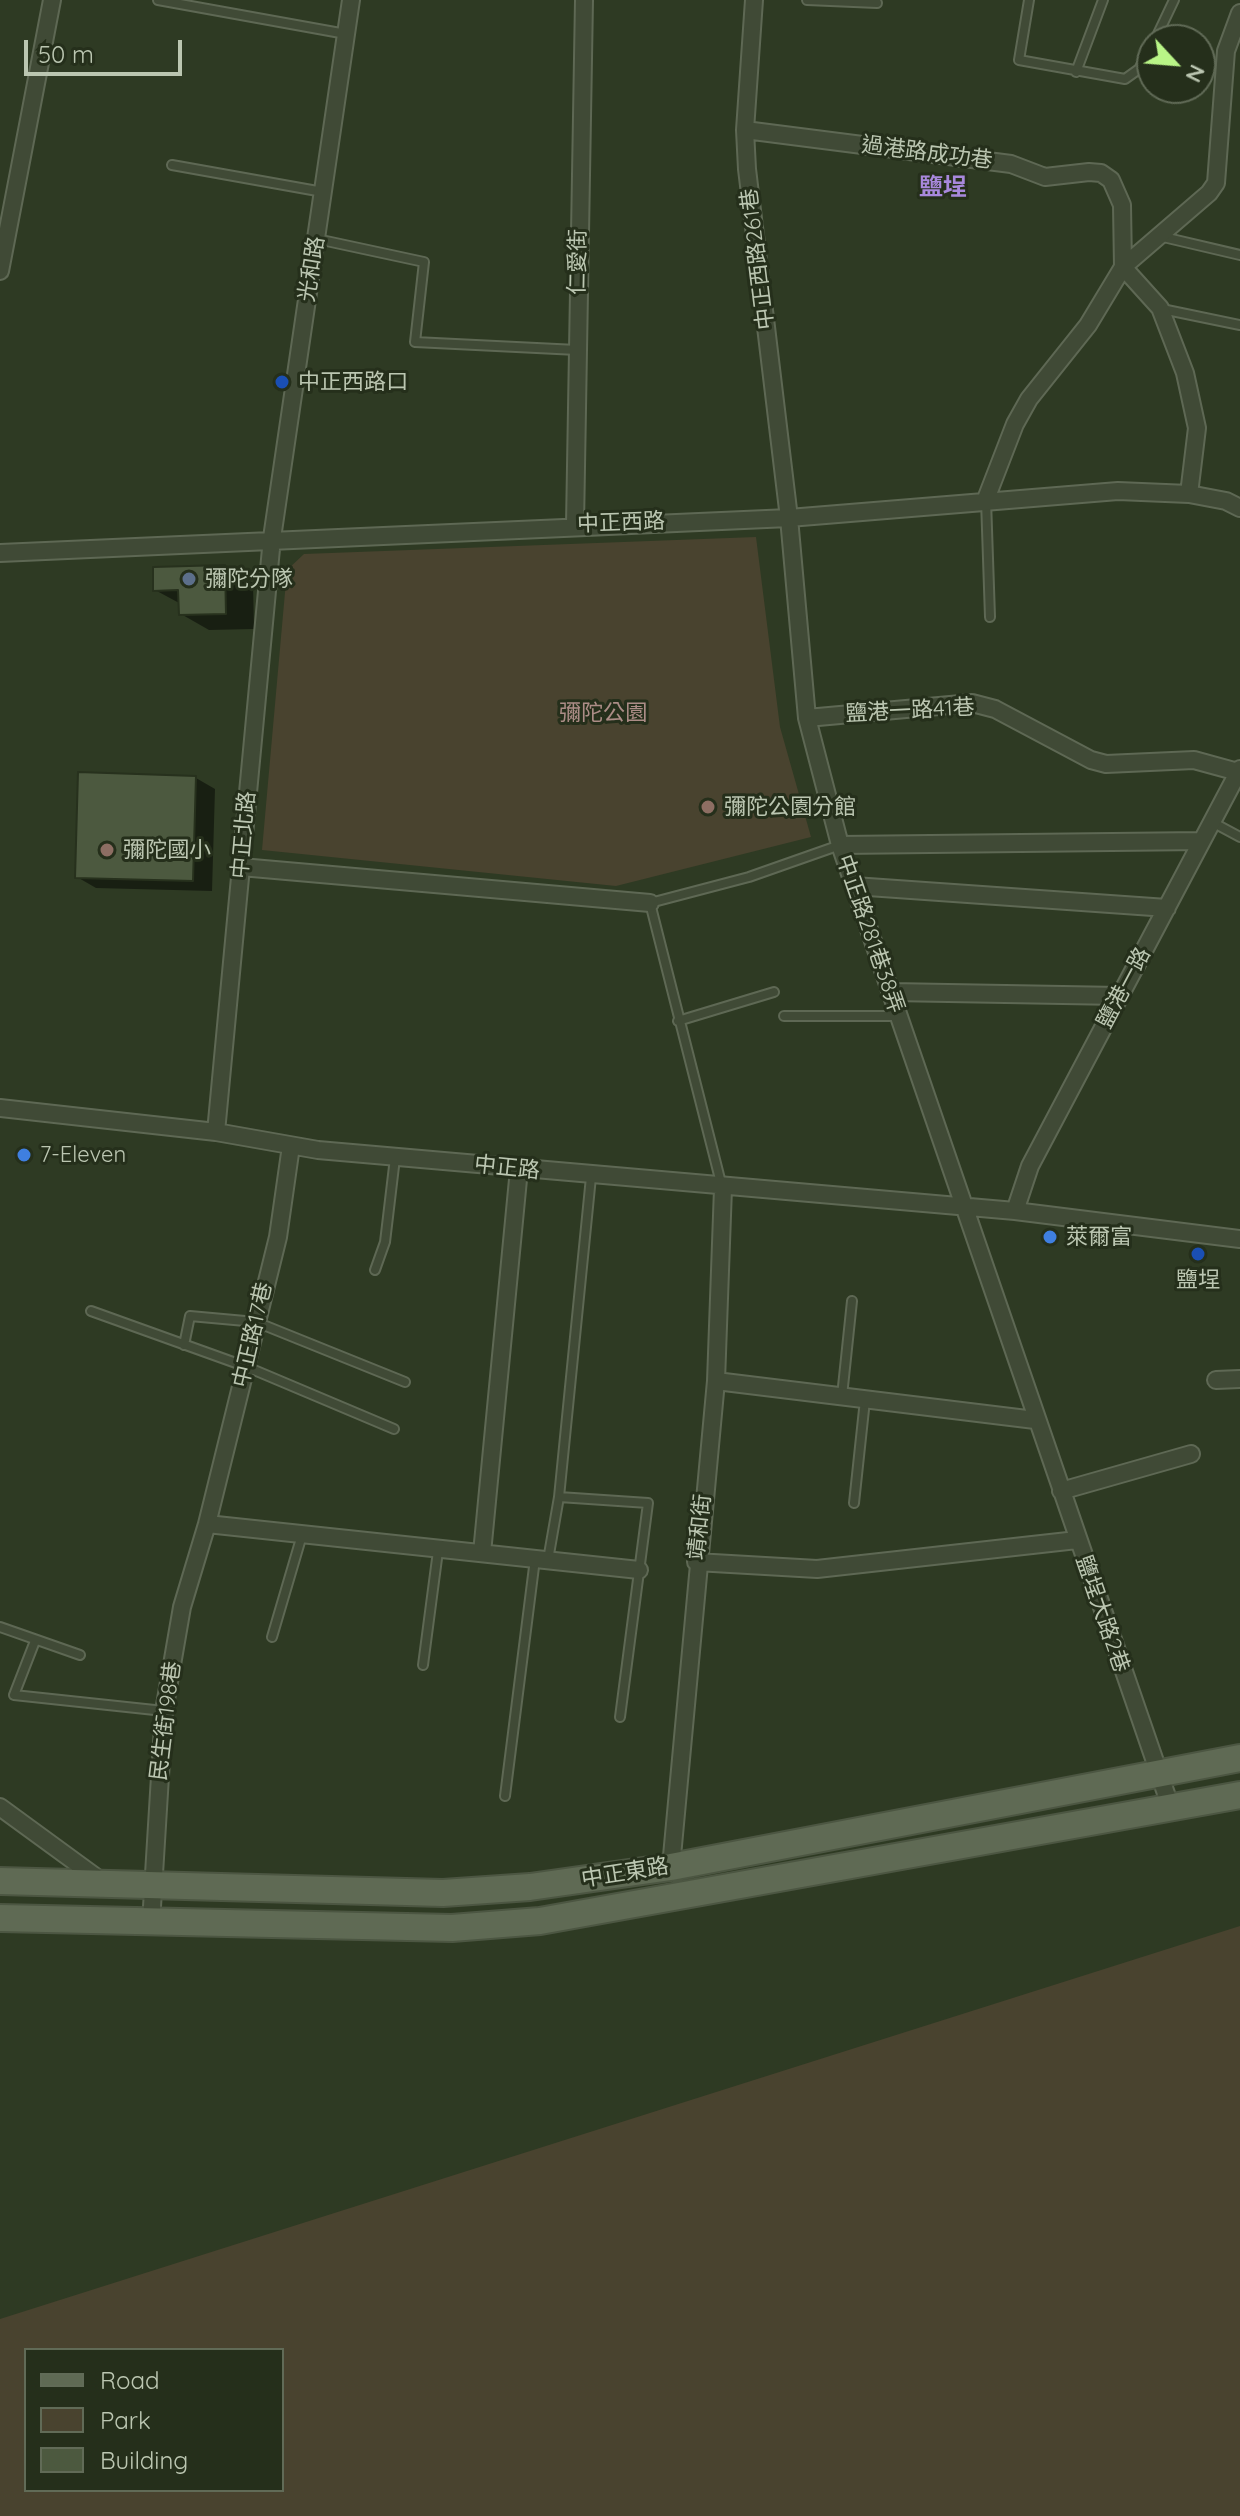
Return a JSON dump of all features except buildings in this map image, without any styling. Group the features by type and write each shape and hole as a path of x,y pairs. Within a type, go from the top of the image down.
{"main road":[{"name":"中正東路","path":"0,1881 443,1893 530,1887 671,1867 1240,1758"},
{"name":"中正東路","path":"0,1918 452,1928 540,1921 1240,1795"}],"street":[{"path":"0,271 52,0"},
{"name":"光和路","path":"272,538 351,0"},
{"name":"仁愛街","path":"575,525 584,0"},
{"name":"中正西路261巷","path":"754,0 745,130 789,518 807,718 840,845"},
{"path":"986,499 1015,424 1029,399 1088,325 1123,267 1209,193 1216,183 1226,51 1240,13"},
{"name":"過港路成功巷","path":"745,130 1011,164 1045,177 1101,173 1111,180 1122,205 1123,267"},
{"path":"1123,267 1160,308 1185,373 1197,428 1189,494"},
{"name":"中正西路","path":"0,553 272,538 789,518 986,499 1118,491 1189,494 1226,501 1240,508"},
{"name":"中正北路","path":"216,1132 272,538"},
{"name":"鹽港一路41巷","path":"807,718 972,703 995,709 1091,760 1106,764 1194,760 1239,770"},
{"name":"鹽港一路","path":"1015,1211 1030,1166 1239,770"},
{"path":"840,845 1202,841"},
{"name":"中正路281巷38弄","path":"840,845 966,1208 1035,1420"},
{"path":"241,867 650,903"},
{"path":"854,886 1167,908"},
{"path":"891,992 1120,996"},
{"name":"中正路","path":"0,1108 216,1132 291,1146 395,1158 1015,1211 1240,1239"},
{"name":"中正路17巷","path":"207,1524 278,1237 291,1146"},
{"path":"482,1553 519,1169"},
{"name":"靖和街","path":"671,1867 696,1562 716,1381 723,1188"},
{"path":"1216,1380 1240,1379"},
{"path":"716,1381 1035,1420"},
{"name":"鹽埕大路2巷","path":"1035,1420 1156,1774 1171,1808"},
{"path":"1061,1491 1191,1454"},
{"path":"207,1524 639,1570"},
{"name":"民生街198巷","path":"151,1923 164,1711 182,1607 207,1524"},
{"path":"696,1562 817,1569 1077,1540"},
{"path":"0,1807 105,1884"}],"lane":[{"path":"158,0 347,35"},
{"path":"807,0 877,3"},
{"path":"1029,0 1017,57 1076,72 1125,79 1136,71"},
{"path":"1076,72 1103,0"},
{"path":"1162,24 1174,0"},
{"path":"172,165 324,192"},
{"path":"1158,236 1240,255"},
{"path":"317,239 424,262 415,342 577,350"},
{"path":"1160,308 1240,325"},
{"path":"986,499 990,617"},
{"path":"1212,822 1240,837"},
{"name":"中正路281巷38弄","path":"650,903 749,877 840,845"},
{"path":"650,903 723,1188"},
{"path":"678,1021 774,992"},
{"path":"784,1016 899,1016"},
{"path":"375,1270 385,1242 395,1158"},
{"path":"505,1796 541,1560 559,1497 591,1177"},
{"path":"842,1397 852,1301"},
{"path":"91,1311 247,1367 394,1429"},
{"path":"184,1345 190,1316 256,1322 405,1382"},
{"path":"854,1503 865,1400"},
{"path":"559,1497 648,1503 620,1717"},
{"path":"272,1637 302,1535"},
{"path":"423,1665 438,1551"},
{"path":"0,1627 80,1655"},
{"path":"35,1641 14,1695 164,1711"}],"green space":[{"name":"彌陀公園","path":"756,537 780,727 811,837 616,886 262,850 287,570 304,554"},
{"path":"1240,1926 1240,2516 0,2516 0,2319"}],"place":[{"name":"中正西路口","path":"282,382"},
{"name":"彌陀分隊","path":"189,579"},
{"name":"彌陀公園分館","path":"708,807"},
{"name":"彌陀國小","path":"107,850"},
{"name":"7-Eleven","path":"24,1155"},
{"name":"萊爾富","path":"1050,1237"},
{"name":"鹽埕","path":"1198,1254"}],"district":[{"name":"鹽埕","path":"943,188"}]}
